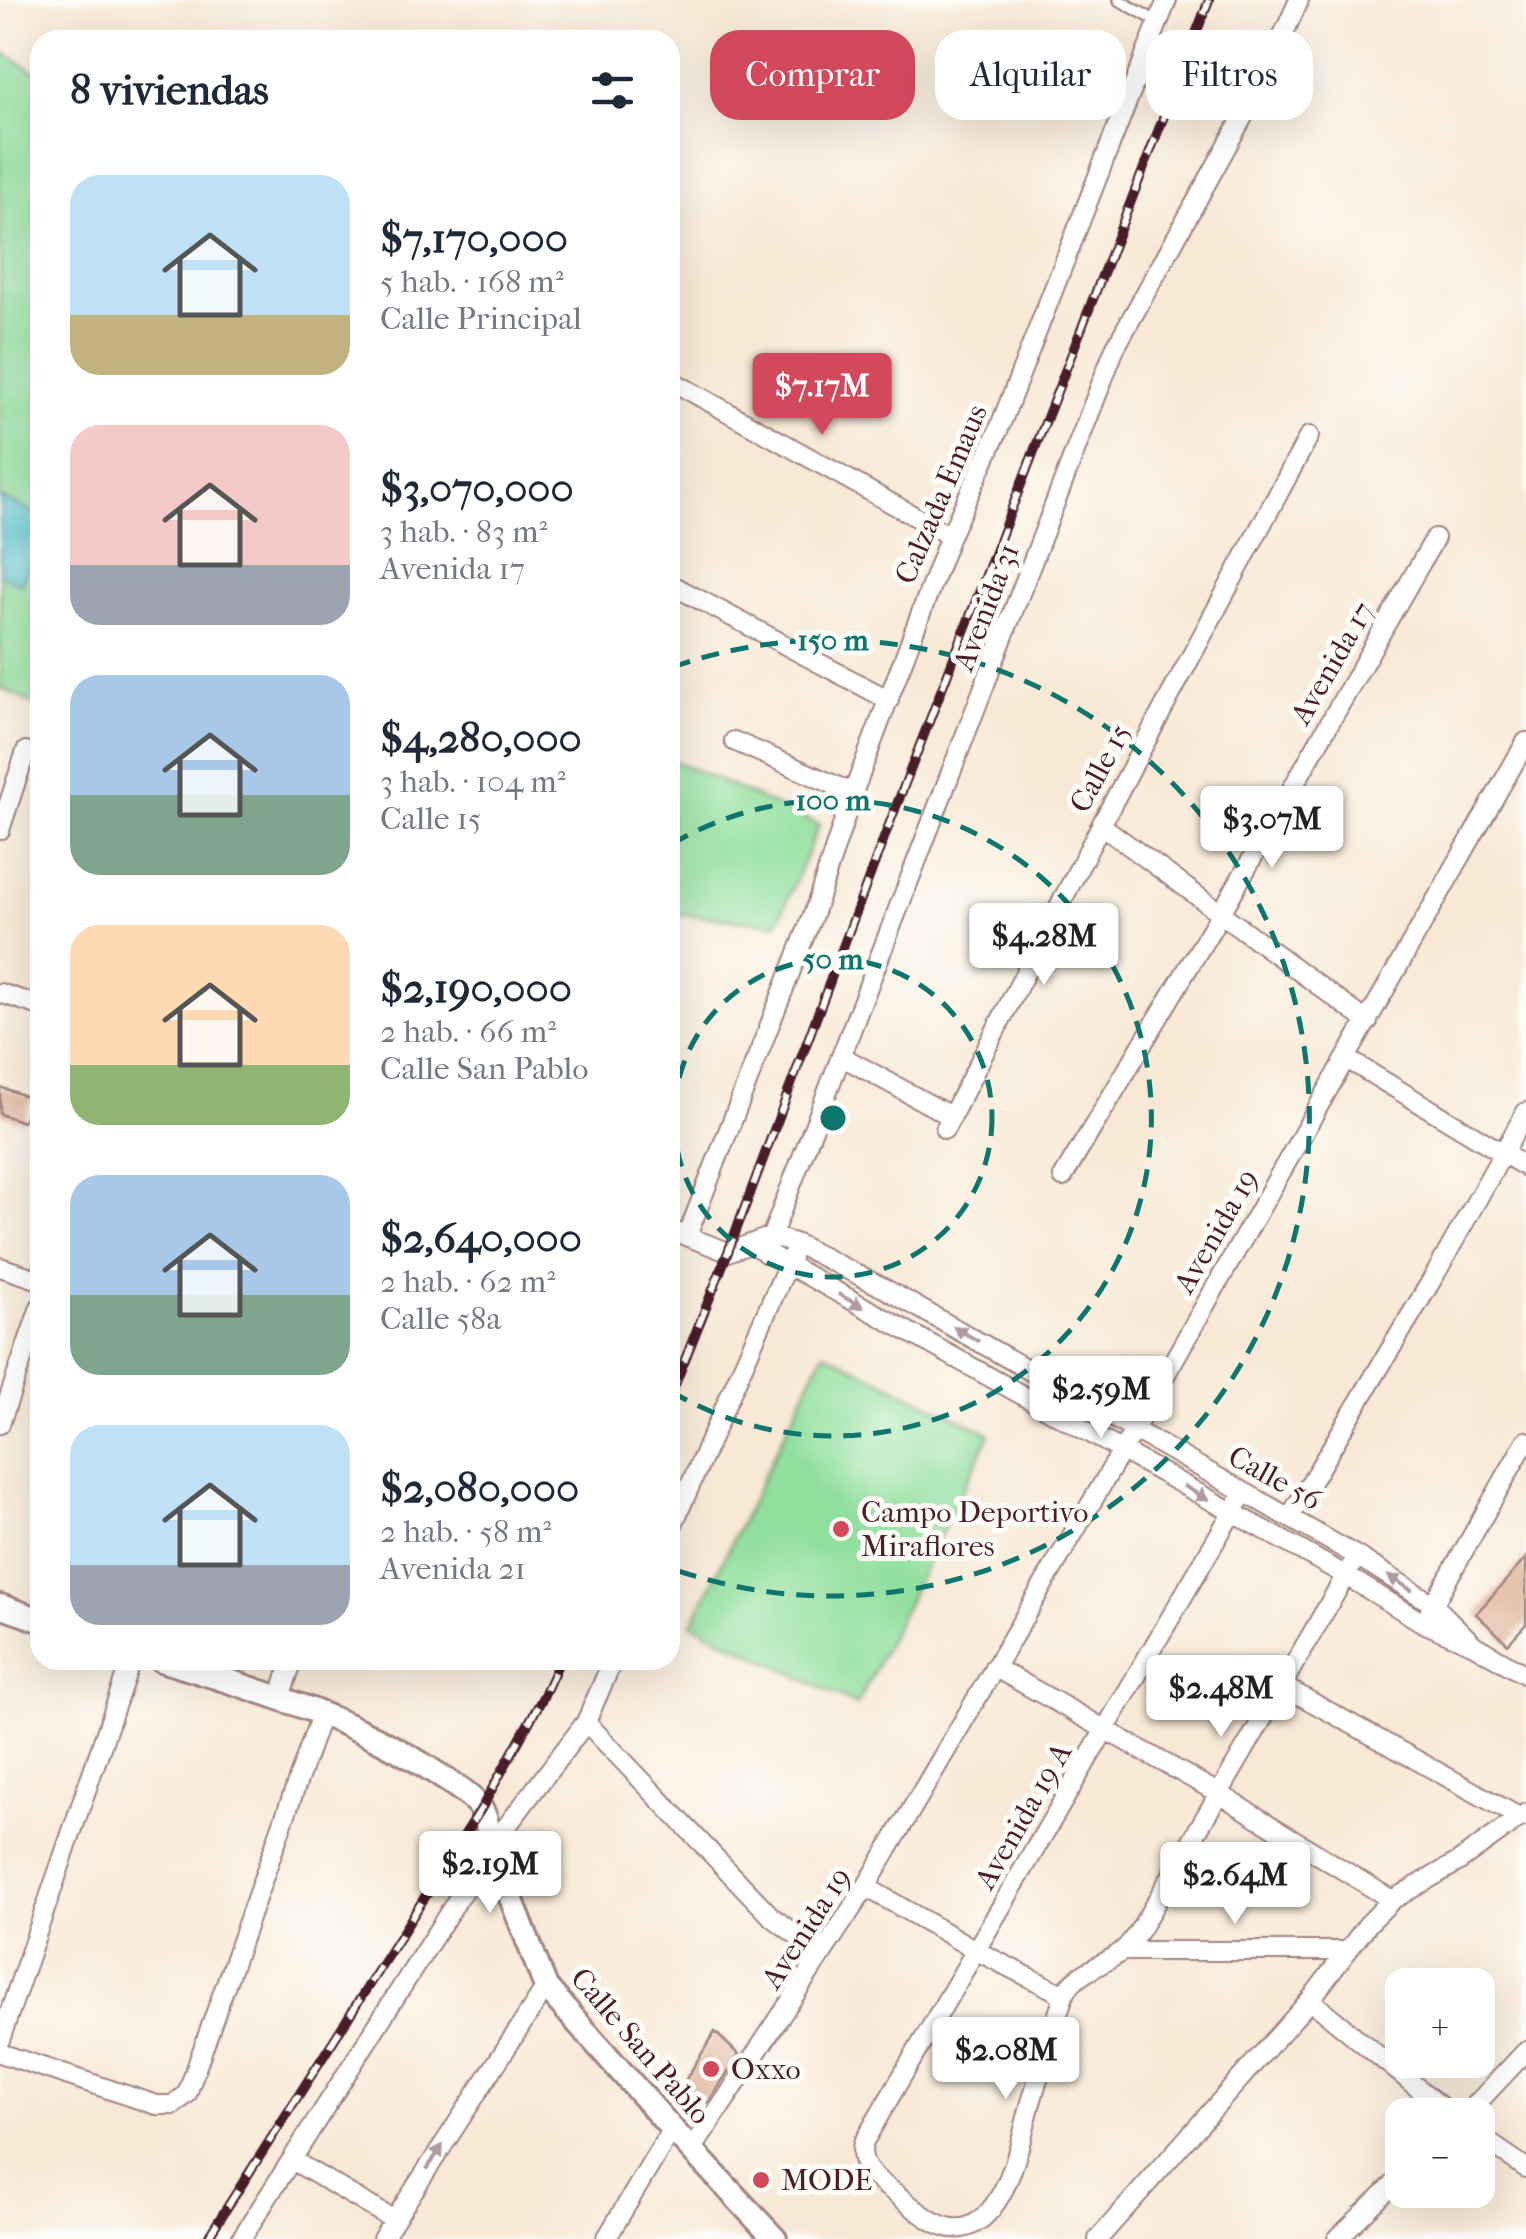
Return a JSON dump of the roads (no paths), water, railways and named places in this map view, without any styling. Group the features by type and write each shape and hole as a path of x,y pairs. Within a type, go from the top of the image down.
{"street":[{"name":"Calzada Emaus","path":"680,1231 814,912 853,793 950,536 998,431 1167,0"},
{"name":"Avenida 31","path":"762,1244 841,1056 1115,348 1259,88 1299,0"},
{"path":"680,386 950,536"},
{"name":"Calle 15","path":"841,1056 948,1123 1309,436"},
{"name":"Avenida 17","path":"1063,1177 1221,913 1434,538"},
{"path":"680,589 889,700"},
{"path":"734,741 853,793"},
{"name":"Avenida 19","path":"692,2150 866,1887 1122,1451 1526,742"},
{"path":"0,830 26,751"},
{"path":"1101,826 1368,1022"},
{"path":"0,992 30,1002"},
{"path":"1346,1059 1526,1167"},
{"path":"1290,1517 1526,1112"},
{"path":"680,1233 728,1252 762,1244"},
{"name":"Calle 56","path":"762,1244 796,1244 882,1286 1356,1556 1434,1604 1474,1645"},
{"name":"Calle 56","path":"762,1244 787,1266 1344,1575 1422,1623 1474,1645 1526,1675"},
{"path":"680,1508 796,1244"},
{"path":"0,1266 30,1276"},
{"path":"0,1424 30,1336"},
{"path":"1422,1623 1526,1442"},
{"name":"Avenida 19 A","path":"1064,1996 1016,2159 992,2207 973,2225 951,2228 936,2224 867,2170 861,2152 863,2144 1244,1492"},
{"path":"866,1887 1064,1996 1081,1974 1122,1951 1142,1926 1356,1556"},
{"path":"0,1606 30,1616"},
{"path":"994,1667 1218,1793 1392,1900"},
{"path":"0,2040 128,1670"},
{"name":"Calle San Pablo","path":"193,1670 322,1712 406,1753 465,1793 481,1809 491,1847 546,1987 775,2239"},
{"path":"280,1697 289,1670"},
{"path":"241,2239 491,1847 586,1722 609,1670"},
{"path":"1098,2239 1310,2000 1368,1924 1392,1900 1458,1862 1524,1816 1281,1685"},
{"path":"0,2053 156,2105 173,2104 187,2094 322,1712"},
{"path":"586,1722 771,1916 822,1954"},
{"path":"1122,1951 1347,1951"},
{"path":"382,2239 546,1987"},
{"path":"1310,2000 1430,2098"},
{"path":"1482,2098 1526,2051"},
{"path":"606,2239 672,2129"},
{"path":"1495,2146 1526,2168"},
{"path":"292,2160 394,2220"},
{"path":"1337,2239 1385,2192"}],"lane":[{"path":"1118,0 1158,22"}],"water":[{"path":"0,497 30,510 30,564 21,584 0,575"}],"railway":[{"path":"680,1372 1209,0"},
{"path":"207,2239 481,1809 555,1670"}],"place":[{"name":"Campo Deportivo Miraflores","path":"841,1529"},
{"name":"Oxxo","path":"711,2069"},
{"name":"MODE","path":"761,2180"}]}
